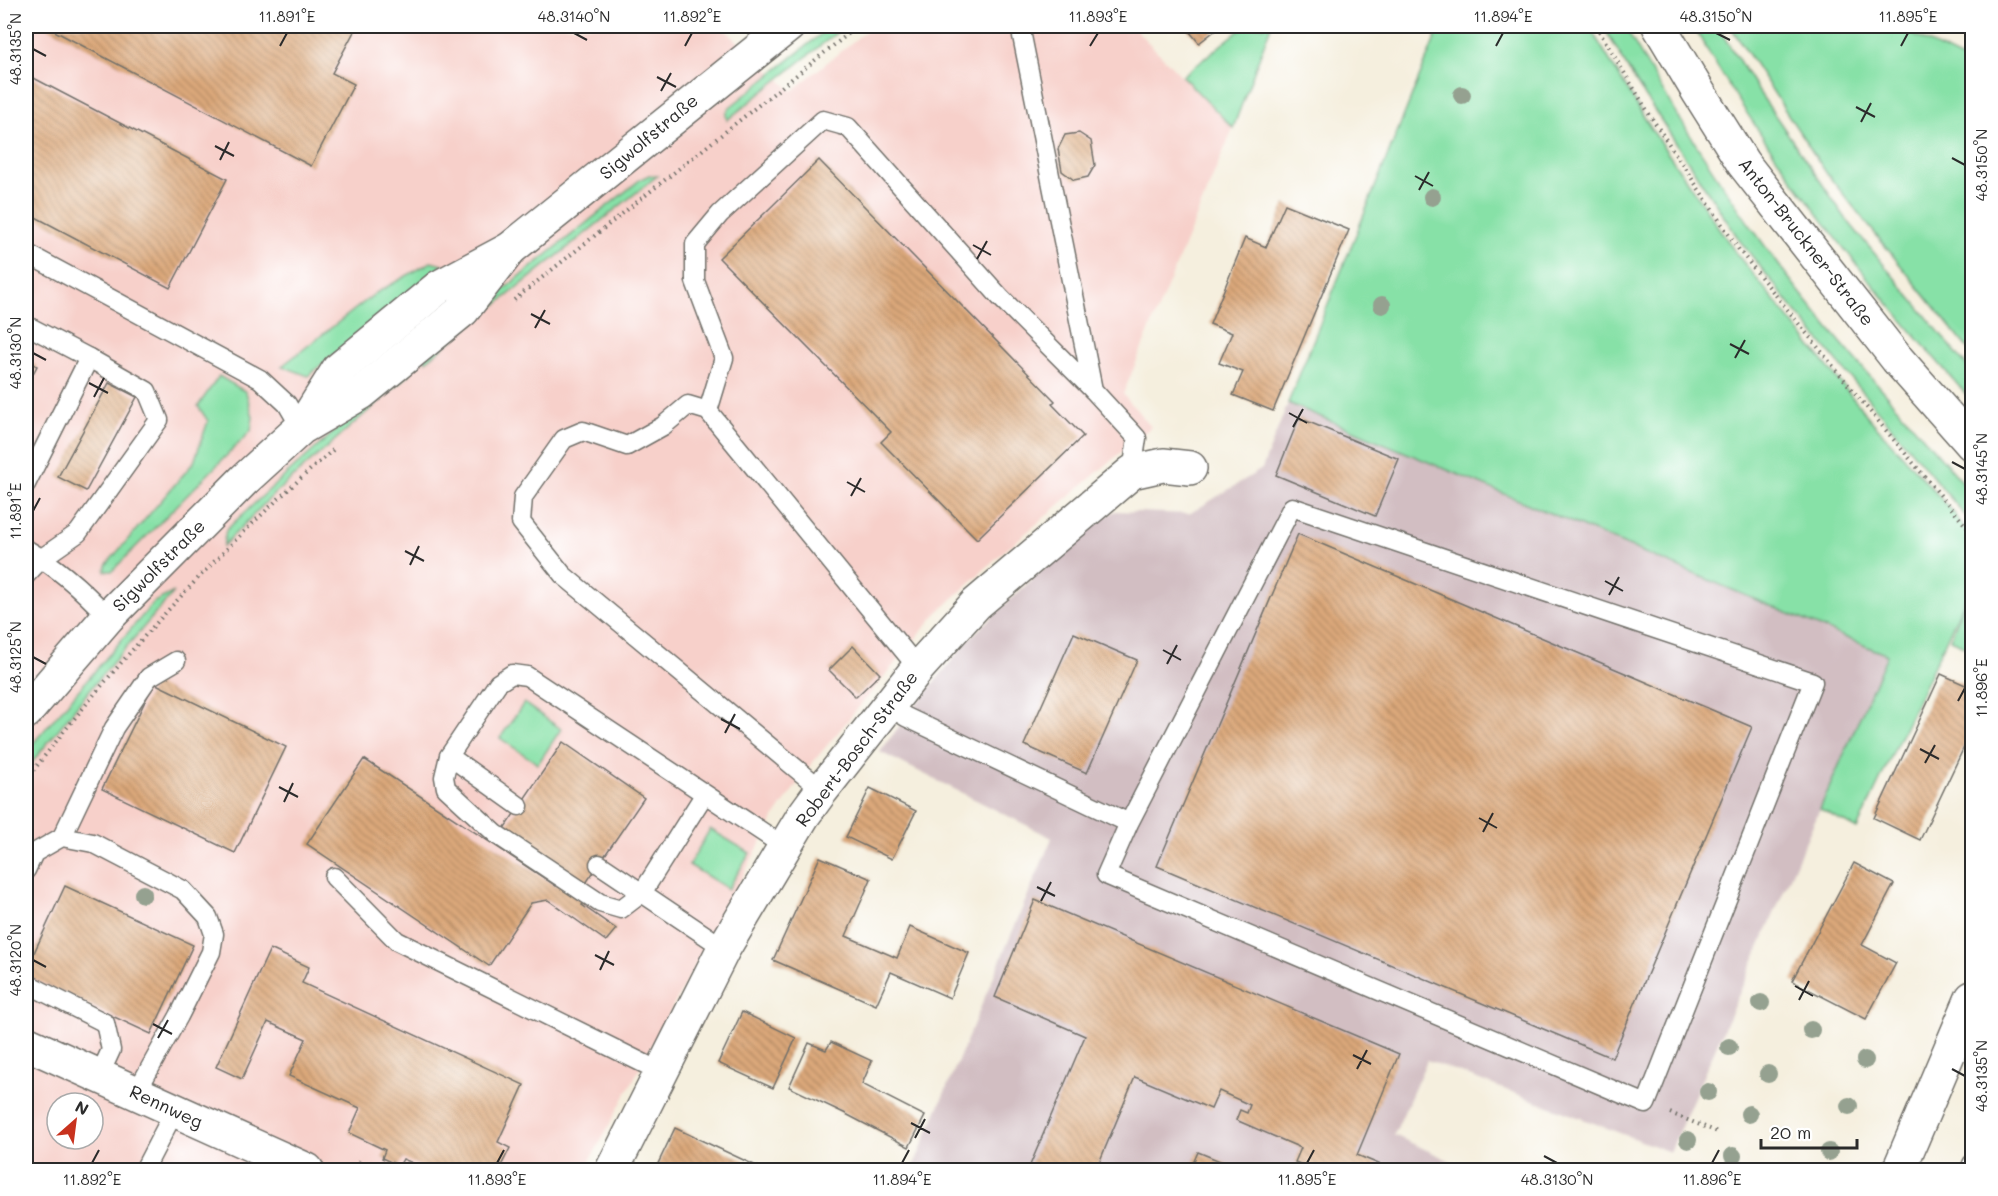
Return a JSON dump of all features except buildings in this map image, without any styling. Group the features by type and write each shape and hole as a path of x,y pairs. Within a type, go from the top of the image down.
{"street":[{"name":"Sigwolfstraße","path":"26,712 108,617 237,488 301,428 362,393 463,310 510,249 788,26"},
{"name":"Anton-Bruckner-Straße","path":"1659,26 1743,163 1897,359 1972,444"},
{"name":"Robert-Bosch-Straße","path":"612,1170 724,948 785,847 822,790 918,668 976,604 1132,472 1163,465 1191,468"},
{"path":"1899,1170 1972,998"},
{"name":"Rennweg","path":"26,1043 174,1112 307,1170"}],"lane":[{"path":"1020,26 1093,390"},
{"path":"708,411 724,358 695,281 695,244 720,213 823,120 848,126 1000,297 1093,390 1137,438 1132,472"},
{"path":"26,253 260,379 287,404 301,428"},
{"path":"26,324 147,390 159,420 78,533 42,558 26,575"},
{"path":"26,484 89,358"},
{"path":"822,790 563,575 521,522 524,497 564,439 583,431 627,446 663,426 688,405 708,411 918,668"},
{"path":"1293,507 1813,682 1646,1104 1106,875 1129,823 1293,507"},
{"path":"26,549 42,558 92,599 108,617"},
{"path":"26,870 34,853 62,837 114,728 149,677 176,661"},
{"path":"704,795 642,893 621,909 600,903 496,834 446,788 444,777 450,756 498,683 512,674 527,676 785,847"},
{"path":"888,706 927,727 1129,823"},
{"path":"450,756 519,806"},
{"path":"62,837 93,843 183,890 208,917 214,934 211,952 179,1016 136,1093"},
{"path":"599,864 724,948"},
{"path":"334,877 397,941 661,1072"},
{"path":"26,983 105,1023 111,1050 99,1076"},
{"path":"144,1170 174,1112"},
{"path":"1970,1170 1972,1164"}],"path":[{"path":"507,306 858,26"},
{"path":"1596,26 1653,120 1739,250 1972,533"},
{"path":"26,780 63,731 185,592 289,488 339,444"},
{"path":"1646,1104 1720,1133"},
{"path":"356,1166 359,1160"}],"shaded area":[{"path":"26,26 721,26 792,91 872,26 1132,26 1233,128 1123,394 1151,427 1001,554 936,614 809,767 775,816 585,1170 26,1170"},
{"path":"1288,403 1887,655 1670,1152 1427,1060 1394,1135 1470,1170 912,1170 1052,838 880,752 971,637 1047,565 1101,519 1115,511 1189,514 1262,469"}],"green space":[{"path":"831,26 845,26 727,120 726,114 730,107"},
{"path":"1245,26 1271,26 1233,128 1182,76"},
{"path":"1440,26 1589,26 1650,127 1736,253 1869,418 1954,513 1972,539 1972,651 1950,639 1969,591 1857,829 1820,809 1887,655 1288,403"},
{"path":"1603,26 1622,26 1628,32 1711,167 1746,220 1789,278 1839,340 1972,493 1972,524 1740,241 1636,82"},
{"path":"1693,26 1717,26 1759,92 1847,220 1972,372 1972,401 1858,267 1788,174 1723,77"},
{"path":"1730,26 1896,26 1972,64 1972,354 1827,174"},
{"path":"649,175 657,176 426,361 422,355 641,179"},
{"path":"431,262 443,265 308,376 282,366 376,293"},
{"path":"406,368 410,374 274,494 223,546 226,530"},
{"path":"219,376 246,392 253,417 251,431 112,571 105,571 106,565 194,462 208,421 198,406"},
{"path":"174,592 97,681 26,770 26,753 29,748 154,602"},
{"path":"524,703 561,729 538,764 500,738"},
{"path":"710,829 750,853 728,889 689,865"}]}
